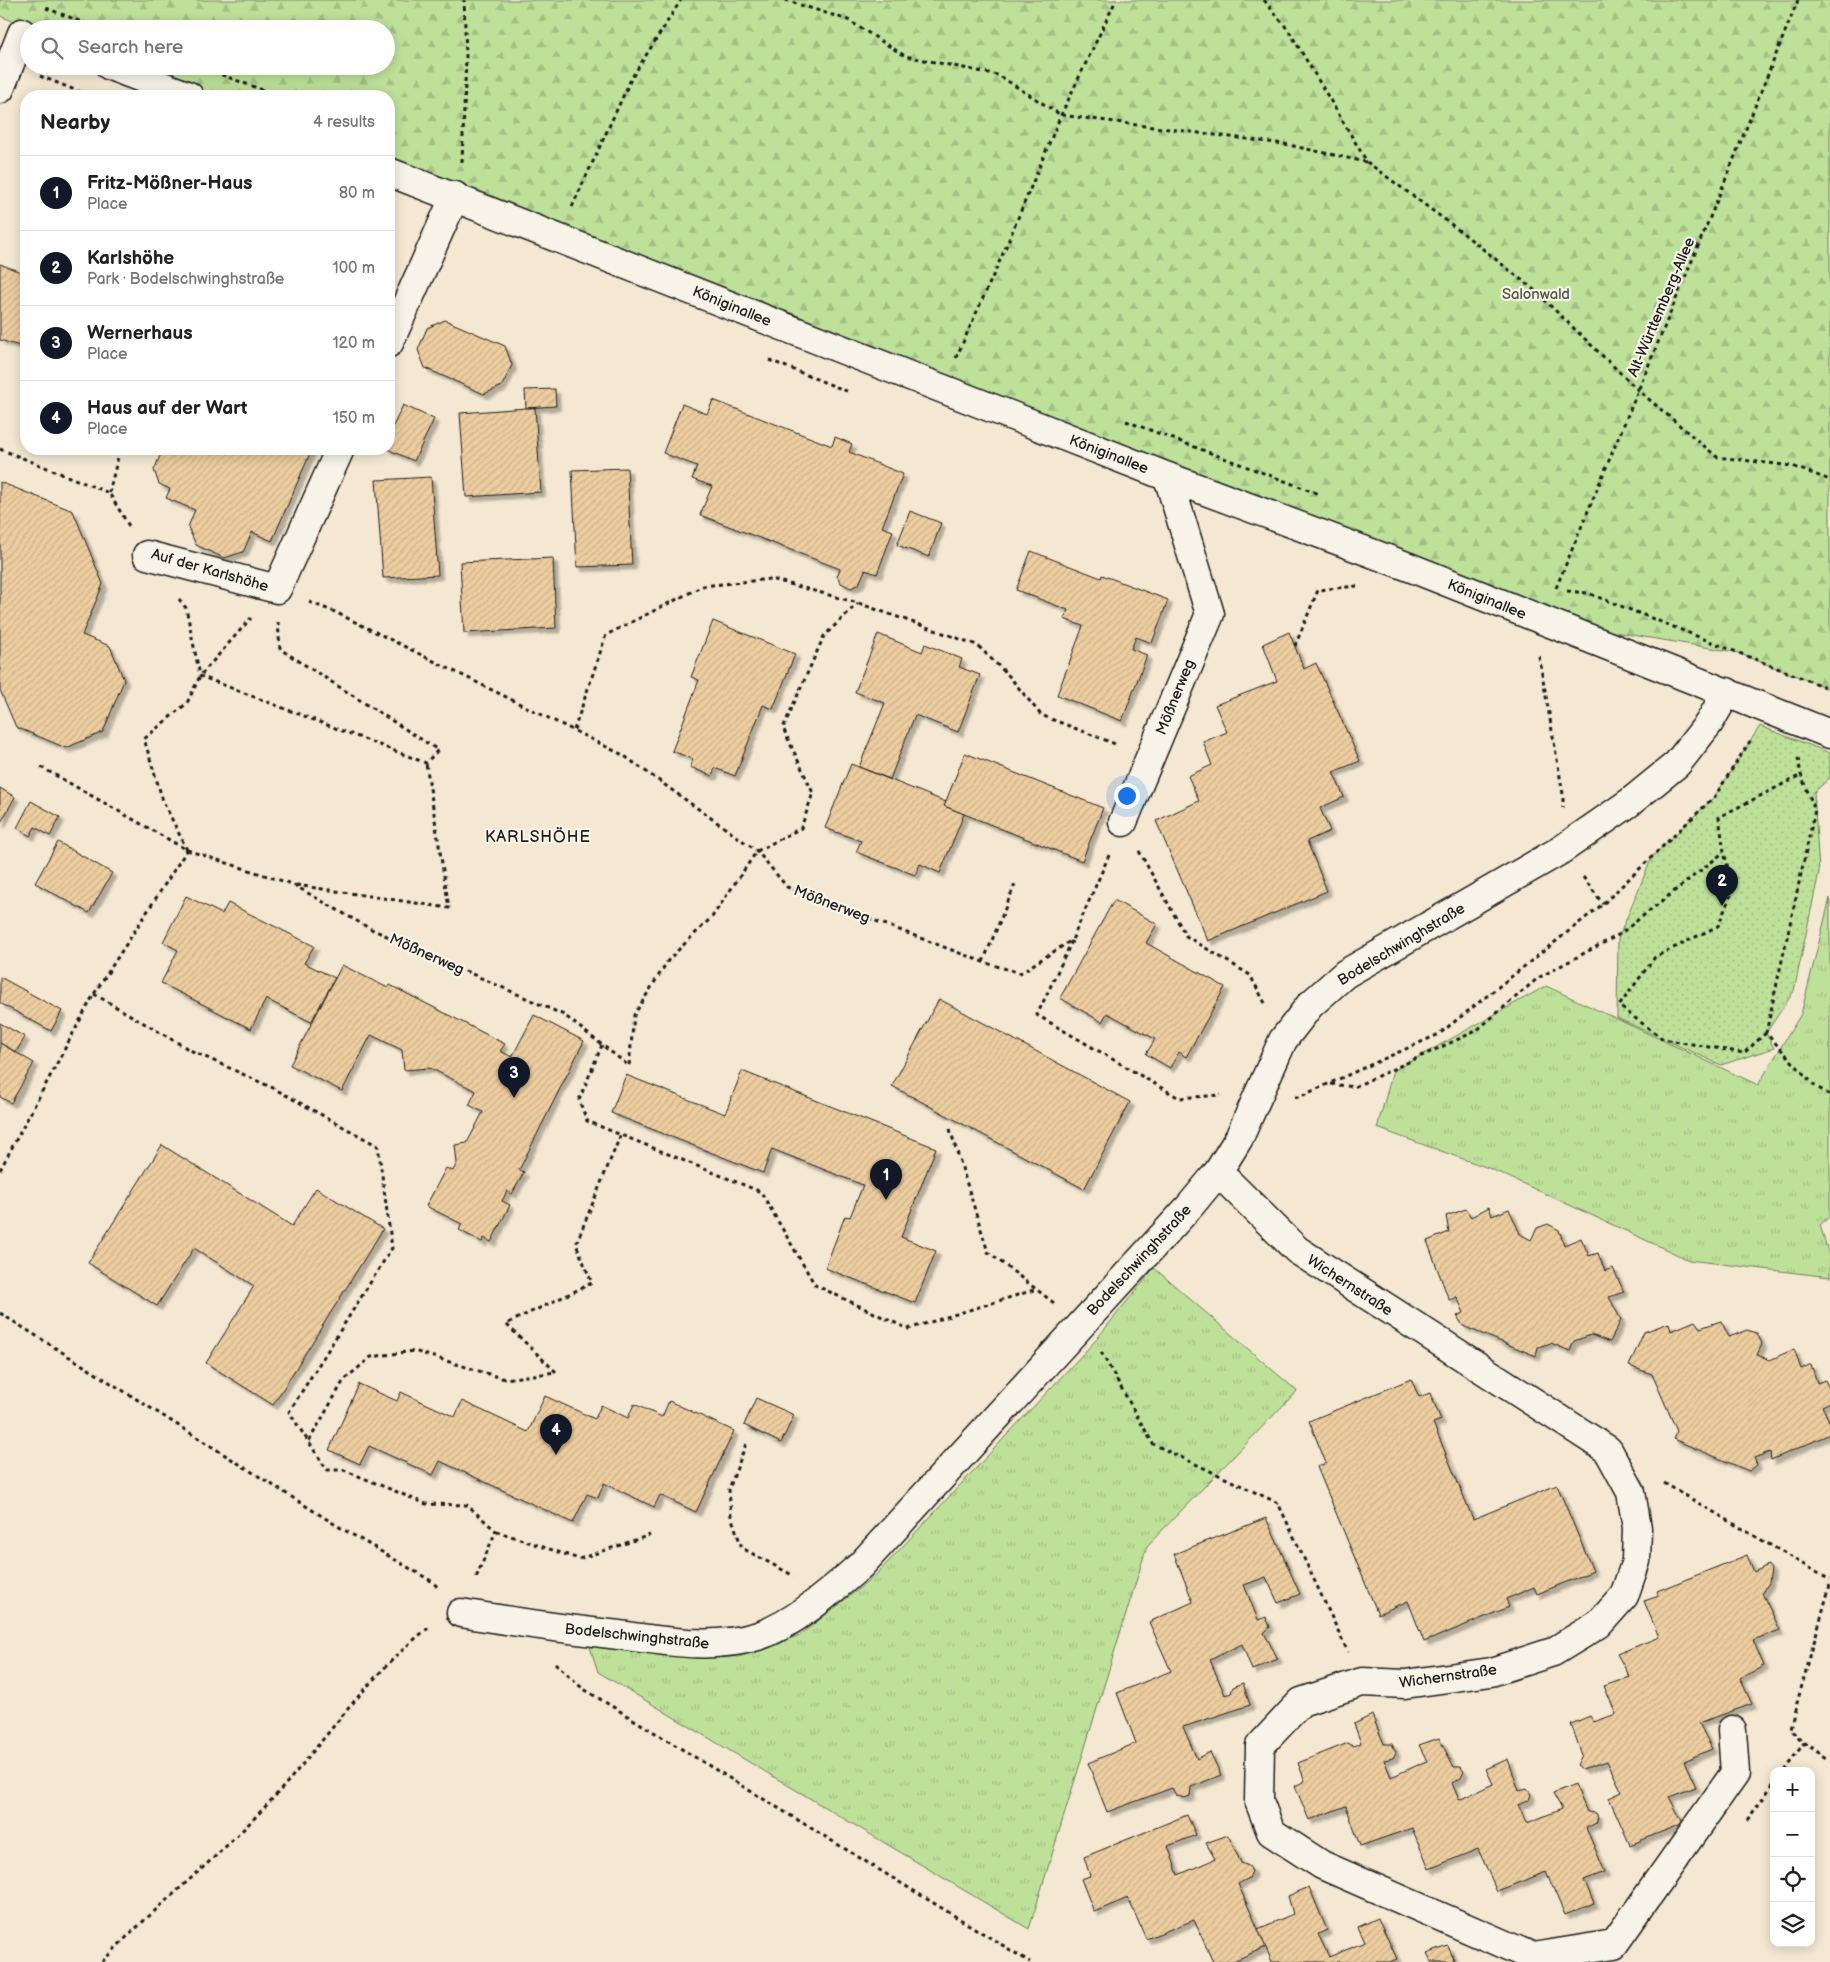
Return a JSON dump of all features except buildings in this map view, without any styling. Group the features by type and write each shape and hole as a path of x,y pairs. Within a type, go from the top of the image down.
{"street":[{"path":"5,77 17,31"},
{"path":"134,75 173,90"},
{"name":"Königinallee","path":"395,174 558,236 1168,477 1409,567 1830,734"},
{"path":"395,329 452,196"},
{"name":"Auf der Karlshöhe","path":"147,555 277,589 337,455"},
{"name":"Mößnerweg","path":"1123,822 1210,614 1168,477"},
{"name":"Bodelschwinghstraße","path":"461,1613 543,1626 680,1642 719,1644 759,1636 795,1617 827,1594 861,1565 1080,1323 1190,1206 1218,1172 1239,1138 1283,1040 1310,1005 1345,974 1561,850 1629,803 1677,764 1709,723 1726,692"},
{"name":"Wichernstraße","path":"1218,1172 1297,1250 1608,1450 1631,1492 1637,1528 1636,1561 1624,1596 1599,1624 1553,1652 1491,1672 1405,1684 1362,1682 1301,1702 1260,1746 1258,1801 1271,1832 1322,1865 1534,1957 1614,1944 1735,1773 1732,1730"}],"path":[{"path":"452,196 462,166 466,56 464,0"},
{"path":"558,236 631,79 681,0"},
{"path":"785,0 848,20 905,56 998,75 1061,115 1284,144 1366,162"},
{"path":"943,389 1061,115 1116,0"},
{"path":"1264,0 1288,31 1366,162 1464,234 1533,289 1638,390 1717,457 1792,466 1830,480"},
{"name":"Alt-Württemberg-Allee","path":"1798,0 1555,589 1588,593 1830,689"},
{"path":"41,6 77,20"},
{"path":"222,75 263,90"},
{"path":"5,77 64,90"},
{"path":"0,449 109,493 118,455"},
{"name":"Auf der Karlshöhe","path":"109,493 147,555"},
{"path":"147,555 186,608 200,676"},
{"path":"574,730 606,635 703,586 771,579 858,603 977,645 1009,676 1041,715 1151,757"},
{"path":"1295,646 1318,590 1360,586"},
{"path":"0,1170 94,994 187,850 163,801 144,739 187,703 200,676 277,589"},
{"path":"277,589 335,612 623,755 757,851 801,828 813,794 783,728 824,636 858,603"},
{"path":"277,589 280,649 438,750 426,763"},
{"path":"1544,622 1539,657 1563,794 1561,850 1603,904"},
{"path":"200,676 426,763"},
{"path":"1779,714 1815,810 1801,866 1766,1033 1744,1053 1663,1039 1619,1006 1655,957 1718,926 1733,890 1724,852 1720,817 1801,775"},
{"path":"1123,822 1037,1015 1179,1098 1261,1092 1299,1097 1439,1034 1603,904 1715,796 1779,714"},
{"path":"292,884 449,908 426,763"},
{"name":"Mößnerweg","path":"41,767 187,850 292,884 370,928 564,1015 629,1066 634,1015 668,959 712,917 757,851 786,887 983,962 1020,973 1072,940"},
{"path":"1123,822 1186,936 1250,975 1283,1040"},
{"path":"1329,1084 1354,1087 1476,1030 1538,978 1620,934 1724,852"},
{"path":"983,962 1016,882"},
{"path":"94,994 190,1050 272,1088 378,1146 392,1248 289,1412 328,1470 344,1470 426,1504 466,1505 496,1531 579,1559 650,1535"},
{"path":"1766,1033 1815,1086 1830,1095"},
{"path":"602,1045 578,1100 587,1121 760,1192 814,1285 908,1329 1037,1289 988,1252 950,1129"},
{"path":"309,1441 344,1380 371,1357 414,1351 505,1379 556,1372 506,1324 592,1283 576,1244 621,1134"},
{"path":"0,1313 327,1520 433,1582 461,1613"},
{"path":"1080,1323 1095,1341 1154,1444 1278,1503 1362,1682"},
{"path":"746,1444 728,1489 731,1516 742,1548 827,1594"},
{"path":"1660,1480 1830,1580"},
{"path":"102,1962 262,1811 360,1694 403,1648 434,1624 461,1613 496,1531"},
{"path":"1830,1585 1790,1728 1804,1743 1830,1760"},
{"path":"543,1626 555,1663 582,1688 1030,1962"},
{"path":"1787,1767 1804,1743"}],"green space":[{"name":"Salonwald","path":"0,0 1830,0 1830,689 1735,652 1602,630 395,173 395,90 187,90 149,75 395,75 395,20 20,20 20,24 0,16"},
{"path":"1760,726 1830,753 1830,778 1814,792 1819,872 1794,991 1766,1033 1774,1048 1721,1065 1617,1018 1618,939 1652,857 1715,796"},
{"path":"1830,898 1830,1216 1820,1225 1830,1258 1830,1277 1689,1260 1491,1169 1377,1128 1393,1071 1546,986 1758,1085 1801,1014"},
{"path":"1154,1268 1297,1391 1147,1546 1029,1929 598,1672 589,1644 739,1657 800,1635 875,1576 1095,1341"}],"place":[{"name":"Karlshöhe","path":"1722,906"},
{"name":"Wernerhaus","path":"514,1098"},
{"name":"Fritz-Mößner-Haus","path":"886,1200"},
{"name":"Haus auf der Wart","path":"556,1455"}],"district":[{"name":"KARLSHÖHE","path":"538,836"}]}
